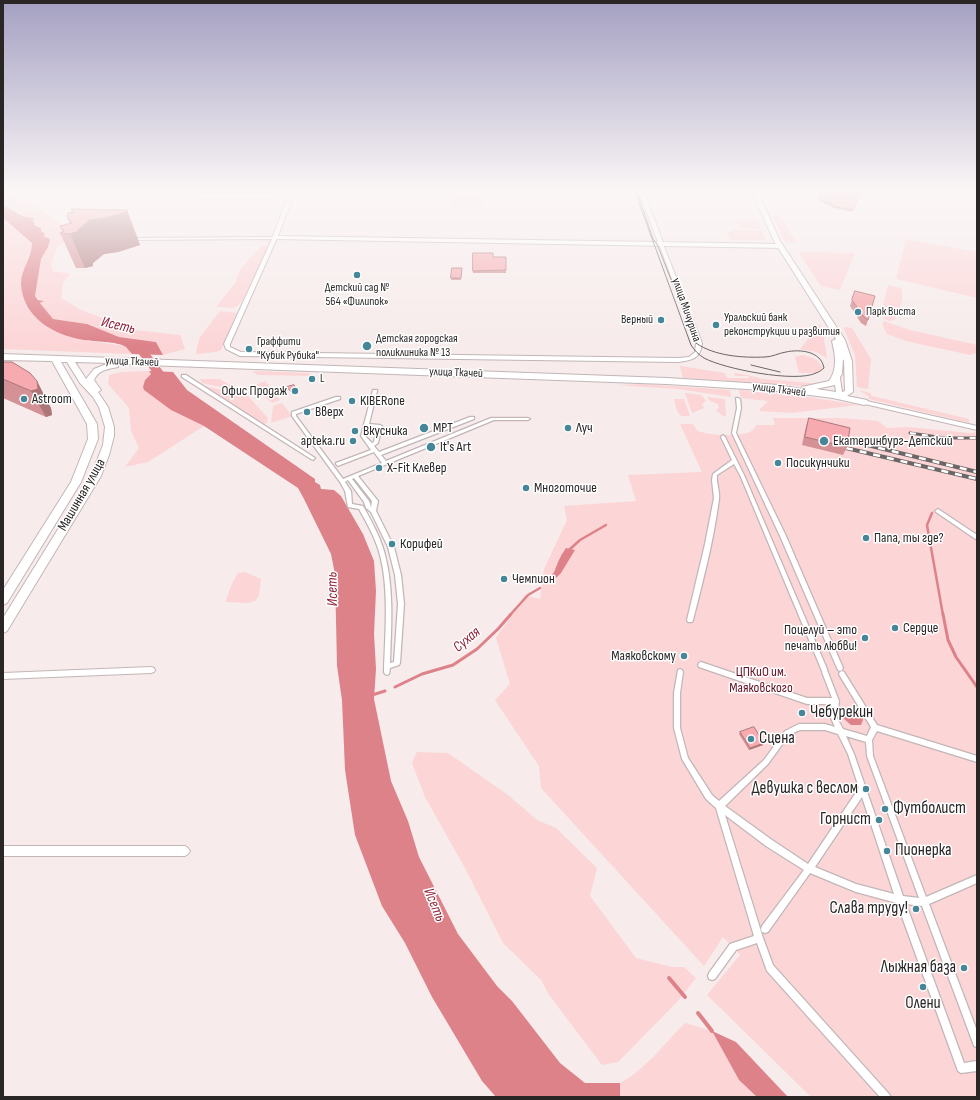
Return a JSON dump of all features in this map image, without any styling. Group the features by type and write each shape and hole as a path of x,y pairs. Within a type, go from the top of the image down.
{"main road":[{"path":"780,246 841,340 846,351 849,392 842,395"},
{"path":"778,388 803,389 832,383 837,378 840,362 830,323"},
{"name":"улица Ткачей","path":"3,357 116,363 189,363 666,380 778,388 826,395 842,395"},
{"name":"Машинная улица","path":"3,600 76,482 94,439 92,424 55,359"},
{"name":"Машинная улица","path":"3,628 96,476 106,453 111,429 108,418 96,396 89,390 70,360"},
{"path":"96,396 98,391 90,380 92,375 102,368 116,363"},
{"path":"849,387 854,397 864,402"},
{"path":"826,395 864,402"}],"street":[{"name":"улица Ткачей","path":"273,243 227,344 228,348 235,352 246,355 534,359 678,360 692,358"},
{"path":"619,243 780,246"},
{"name":"улица Мичурина","path":"662,244 699,343 698,352 692,358"},
{"path":"184,376 313,458"},
{"path":"837,378 839,392 842,395"},
{"name":"улица Ткачей","path":"803,389 842,395 864,402 975,428"},
{"path":"375,391 363,436 385,463"},
{"path":"338,398 294,414 294,416 342,481 348,491 350,506 360,507 369,522 379,545 385,566 387,592 387,672"},
{"path":"738,399 739,408 734,432 783,536 841,671 875,727 977,759"},
{"path":"338,464 374,450 472,418"},
{"path":"342,481 493,419 528,418"},
{"path":"366,425 380,426 374,450"},
{"path":"723,437 742,475 825,671 836,701 834,718 841,731 863,789 900,900 961,1068 977,1066"},
{"path":"690,620 705,559 717,496 714,478 715,474 735,461"},
{"path":"355,476 375,501 373,511"},
{"path":"349,478 367,502 368,507 373,511 391,547 398,575 401,604 400,625 397,663 391,666"},
{"path":"938,511 977,538"},
{"path":"701,665 799,697 806,701 836,701"},
{"path":"3,676 151,670"},
{"path":"680,672 677,693 677,728 685,759 709,797 719,806 809,869 856,888 900,900 924,902 977,879"},
{"path":"719,806 766,762 787,733 799,727 825,727 869,740"},
{"path":"875,727 869,740 870,756 977,1043"},
{"path":"764,930 809,869 863,789"},
{"path":"719,806 759,938 770,968 886,1097"},
{"path":"3,851 185,851"},
{"path":"712,976 733,947 759,938"}],"green space":[{"path":"3,243 32,243 32,248 27,259 21,283 68,336 82,340 119,345 126,347 132,354 3,349"},
{"path":"46,243 63,243 57,247 51,265 53,271 70,274 63,283 61,298 81,310 135,330 180,335 185,349 163,355 156,342 119,337 87,324 53,319 40,303 43,302 35,296 41,259 48,247"},
{"path":"905,243 930,243 977,252 977,298 896,279"},
{"path":"263,245 269,246 241,303 234,308 216,307 236,282 242,267"},
{"path":"798,252 855,253 840,290 821,286"},
{"path":"888,285 901,288 902,292 901,304 895,320 889,321 883,318 882,309"},
{"path":"220,311 237,313 221,350 197,354 196,352 200,337"},
{"path":"884,321 910,330 977,345 977,353 970,355 906,341 887,334 882,324"},
{"path":"820,324 827,358 816,352 800,349"},
{"path":"843,327 852,328 871,359 868,389 857,387 855,355"},
{"path":"802,355 815,359 823,369 816,373 799,373 795,357"},
{"path":"680,366 725,373 727,378 749,378 748,376 735,376 734,373 763,379 823,384 800,386 683,378"},
{"path":"149,371 151,374 145,380 144,390 171,410 204,426 148,462 125,467 139,448 131,431 129,408 108,384 109,375 122,372"},
{"path":"252,371 308,373 317,376 258,375"},
{"path":"200,379 219,379 241,390 239,391 202,383"},
{"path":"265,381 280,400 272,403 252,387"},
{"path":"644,384 730,390 731,397 678,389 616,385"},
{"path":"204,386 247,395 268,418 267,423 264,424"},
{"path":"739,390 797,395 858,405 791,413 760,411 759,410 768,401 741,398"},
{"path":"859,390 870,393 872,396 969,419 969,423 869,399 868,396"},
{"path":"685,393 701,395 706,401 702,404 704,408 692,413"},
{"path":"707,397 725,399 726,416 723,416 716,410 719,408 718,404 710,401"},
{"path":"674,399 684,399 690,416 681,416 677,411"},
{"path":"282,403 292,416 271,423 273,406"},
{"name":"ЦПКиО им. Маяковского","path":"773,418 840,418 878,421 887,428 908,427 970,433 977,432 977,1097 811,1097 707,995 740,955 723,937 704,966 541,788 539,766 495,700 510,684 496,638 525,595 540,599 544,569 567,520 564,506 636,501 628,475 702,472 680,424 693,424 697,430 701,432 721,435 736,435 750,432 756,425 775,425"},
{"path":"245,572 261,579 259,596 255,601 248,603 226,602 228,594 238,573"},
{"path":"417,752 448,753 508,795 537,820 556,828 597,868 590,896 636,958 672,967 684,967 696,978 677,1002 618,1062 602,1065 549,995 541,980 503,943 466,870 425,797 412,763"},
{"path":"685,1023 712,1031 739,1080 757,1097 620,1097 620,1083 629,1078 646,1064"}],"water":[{"path":"32,243 49,243 41,259 35,296 38,300 44,301 40,303 53,319 87,324 119,337 156,342 163,355 132,354 122,345 73,338 51,329 42,323 27,306 23,296 21,284 21,279 32,248"},
{"path":"149,371 173,372 187,390 315,479 315,482 320,485 321,489 334,490 341,496 363,534 374,561 376,591 374,634 376,669 374,699 391,781 408,821 419,857 458,934 497,986 512,1001 560,1063 585,1083 620,1083 620,1097 496,1097 482,1081 432,997 405,943 382,906 355,835 345,770 342,700 337,666 335,574 331,554 298,488 204,426 171,410 144,390 143,387 145,380 151,374"},
{"path":"566,548 575,550 561,573 556,578 553,576 554,572"},
{"path":"849,707 857,709 863,717 861,725 851,725 843,718 843,711 845,708"},
{"path":"712,1031 736,1042 788,1097 757,1097 739,1080"}],"building":[{"path":"473,253 493,253 493,257 506,257 506,270 473,271"},
{"path":"452,268 462,268 461,278 451,278"},
{"path":"855,291 875,296 868,320 864,317 852,300"},
{"path":"3,362 12,362 30,373 37,381 38,389 31,391 3,379"},
{"path":"294,385 298,391 292,393 287,387"},
{"path":"809,418 850,428 847,447 805,437"},
{"name":"Сцена","path":"754,727 764,743 750,748 740,732"}],"waterway":[{"name":"Исеть","path":"130,344 140,348 168,386"},
{"path":"932,513 927,525 943,615"},
{"name":"Сухая","path":"569,550 580,540 606,525"},
{"name":"Сухая","path":"550,579 555,573"},
{"name":"Сухая","path":"510,615 528,595 540,588"},
{"name":"Сухая","path":"395,687 422,674 453,665 477,649 511,614"},
{"path":"943,614 948,640 956,657 977,687"},
{"name":"Сухая","path":"372,695 385,691"},
{"path":"669,978 685,997"},
{"path":"698,1013 712,1031"}],"tram line":[{"path":"654,243 691,345 698,354 704,358 727,366 777,376 806,376 817,373 824,368 819,358 809,352 792,351 768,357 738,356 711,351 696,343 656,243"},
{"path":"751,365 780,372"}],"railway":[{"path":"910,433 945,438 977,438"},
{"path":"847,440 856,442"},
{"path":"851,441 977,472"},
{"path":"846,448 977,479"}],"place":[{"name":"Детский сад № 564 «Филипок»","path":"357,275"},
{"name":"Парк Виста","path":"858,312"},
{"name":"Верный","path":"661,320"},
{"name":"Уральский банк реконструкции и развития","path":"716,325"},
{"name":"Детская городская поликлиника № 13","path":"367,346"},
{"name":"Граффити \"Кубик Рубика\"","path":"249,349"},
{"name":"L","path":"312,379"},
{"name":"Офис Продаж","path":"295,391"},
{"name":"Astroom","path":"24,399"},
{"name":"KIBERone","path":"352,401"},
{"name":"Вверх","path":"307,412"},
{"name":"МРТ","path":"424,428"},
{"name":"Луч","path":"568,428"},
{"name":"Вкусника","path":"355,431"},
{"name":"apteka.ru","path":"353,441"},
{"name":"Екатеринбург-Детский","path":"824,441"},
{"name":"It's Art","path":"431,447"},
{"name":"Посикунчики","path":"778,463"},
{"name":"X-Fit Клевер","path":"379,468"},
{"name":"Многоточие","path":"526,488"},
{"name":"Папа, ты где?","path":"866,538"},
{"name":"Корифей","path":"392,544"},
{"name":"Чемпион","path":"504,579"},
{"name":"Сердце","path":"895,628"},
{"name":"Поцелуй – это печать любви!","path":"865,638"},
{"name":"Маяковскому","path":"684,656"},
{"name":"Чебурекин","path":"802,713"},
{"name":"Сцена","path":"751,739"},
{"name":"Девушка с веслом","path":"866,789"},
{"name":"Футболист","path":"885,809"},
{"name":"Горнист","path":"879,820"},
{"name":"Пионерка","path":"887,851"},
{"name":"Слава труду!","path":"916,909"},
{"name":"Лыжная база","path":"964,968"},
{"name":"Олени","path":"923,987"}]}
